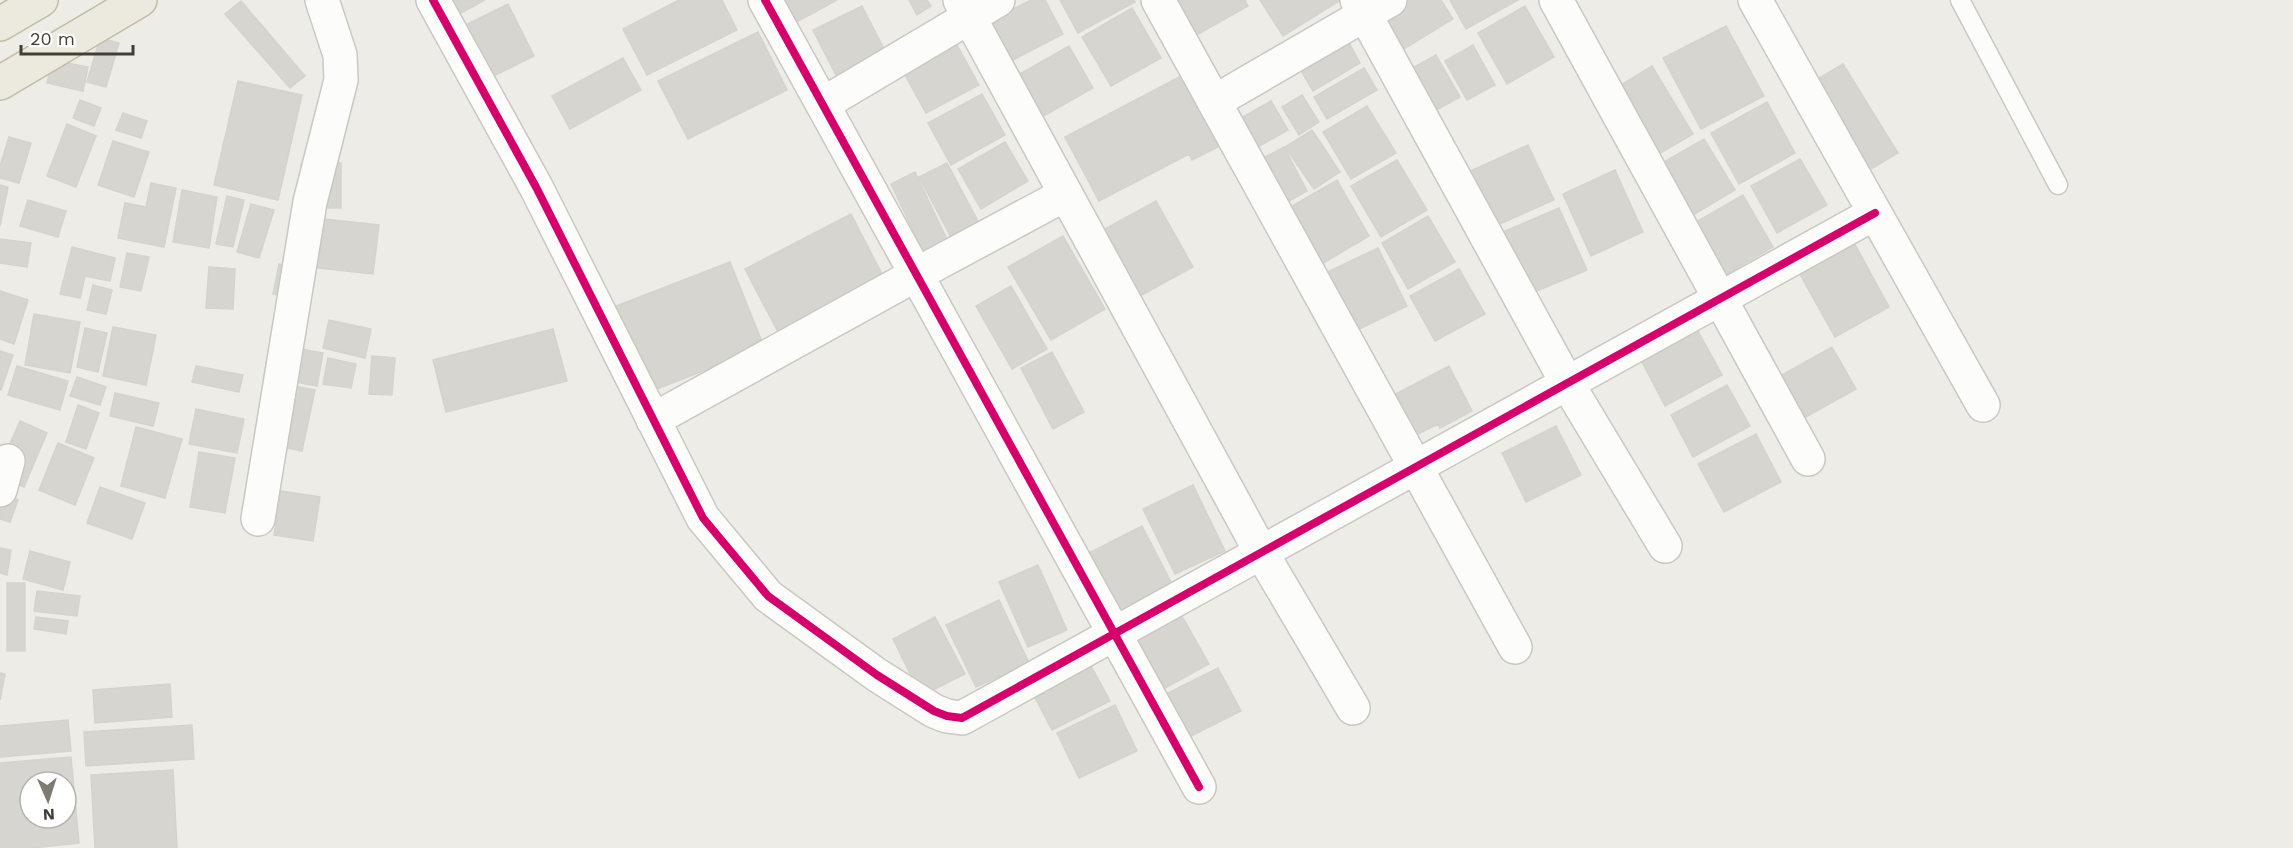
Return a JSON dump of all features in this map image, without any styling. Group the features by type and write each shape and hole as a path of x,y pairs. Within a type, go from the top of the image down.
{"highway":[{"path":"0,24 41,0"},
{"path":"0,83 140,0"}],"street":[{"path":"258,519 310,202 341,80 340,55 322,0"},
{"path":"433,0 536,187 703,518 768,596 877,675 934,711 947,716 962,718 1875,213"},
{"path":"765,0 1199,787"},
{"path":"823,104 965,8 998,0"},
{"path":"1158,0 1414,468 1515,646"},
{"path":"1556,0 1808,459"},
{"path":"1755,0 1983,405"},
{"path":"1214,102 1371,5 1567,383 1665,546"},
{"path":"965,8 1261,552 1353,708"},
{"path":"653,420 1066,194"}],"lane":[{"path":"1960,0 2058,184"}],"building":[{"path":"419,0 485,0 435,27"},
{"path":"679,0 722,0 737,30 647,75 623,29"},
{"path":"775,0 837,0 789,26"},
{"path":"909,0 927,0 931,6 917,15"},
{"path":"1031,0 1045,0 1063,34 1011,61 990,21"},
{"path":"1060,0 1134,0 1135,2 1078,33"},
{"path":"1172,0 1245,0 1248,6 1193,37"},
{"path":"1260,0 1338,0 1339,1 1283,36"},
{"path":"1409,0 1441,0 1453,19 1402,50 1381,18"},
{"path":"1450,0 1518,0 1466,29"},
{"path":"241,1 305,76 290,88 225,14"},
{"path":"508,4 534,56 471,87 445,35"},
{"path":"862,6 886,53 837,77 813,30"},
{"path":"1525,6 1554,57 1507,84 1478,33"},
{"path":"1132,8 1161,58 1111,86 1082,37"},
{"path":"1726,26 1764,96 1701,129 1663,58"},
{"path":"758,32 787,90 688,139 658,81"},
{"path":"952,36 979,85 926,113 899,64"},
{"path":"100,38 119,43 106,87 87,82"},
{"path":"1348,41 1360,63 1313,91 1300,69"},
{"path":"1473,45 1495,85 1467,100 1445,61"},
{"path":"1069,46 1093,88 1042,117 1018,75"},
{"path":"1436,55 1460,97 1431,113 1407,71"},
{"path":"623,58 641,90 570,129 552,96"},
{"path":"53,60 88,67 83,91 47,83"},
{"path":"1843,64 1898,153 1859,176 1804,87"},
{"path":"1652,66 1693,134 1652,158 1611,91"},
{"path":"1364,68 1377,90 1327,119 1314,97"},
{"path":"1183,75 1220,146 1192,160 1189,154 1099,201 1065,137"},
{"path":"238,81 302,95 278,200 214,185"},
{"path":"982,94 1005,135 951,165 928,123"},
{"path":"1302,95 1319,122 1299,135 1282,107"},
{"path":"80,100 101,108 94,126 73,118"},
{"path":"1271,101 1288,130 1256,148 1239,119"},
{"path":"1767,102 1795,153 1739,184 1711,133"},
{"path":"1367,106 1396,153 1351,179 1323,132"},
{"path":"123,113 147,121 141,138 116,130"},
{"path":"67,124 96,136 76,187 47,176"},
{"path":"1312,130 1340,172 1314,189 1285,147"},
{"path":"9,137 31,143 19,183 0,178 0,166"},
{"path":"1704,139 1735,190 1688,218 1657,166"},
{"path":"113,141 149,152 134,197 98,185"},
{"path":"1005,142 1028,181 981,209 958,169"},
{"path":"1528,145 1554,200 1493,227 1468,172"},
{"path":"1284,147 1307,191 1282,205 1258,161"},
{"path":"1800,159 1827,205 1777,233 1751,186"},
{"path":"1397,160 1427,210 1381,237 1351,186"},
{"path":"341,163 341,208 300,208 301,164"},
{"path":"947,163 987,238 959,252 919,177"},
{"path":"1615,170 1643,232 1591,256 1563,194"},
{"path":"915,172 950,246 926,257 891,184"},
{"path":"1337,180 1369,236 1320,265 1287,209"},
{"path":"151,183 176,188 164,247 118,238 125,203 146,207"},
{"path":"0,185 8,187 0,226"},
{"path":"182,190 217,197 209,248 173,242"},
{"path":"1743,195 1773,247 1721,277 1691,225"},
{"path":"227,196 244,200 233,247 216,244"},
{"path":"28,200 66,211 58,237 20,226"},
{"path":"1156,201 1193,267 1140,296 1103,230"},
{"path":"251,204 274,210 259,258 237,252"},
{"path":"1559,208 1587,270 1527,295 1501,233"},
{"path":"851,214 884,278 778,332 745,269"},
{"path":"1428,216 1455,262 1408,289 1382,243"},
{"path":"315,218 379,225 373,274 310,267"},
{"path":"1063,236 1105,309 1051,340 1008,267"},
{"path":"0,239 31,243 27,267 0,263"},
{"path":"1852,239 1889,307 1835,337 1797,269"},
{"path":"72,247 115,258 110,281 85,276 80,298 60,294"},
{"path":"1378,248 1407,306 1349,334 1321,275"},
{"path":"127,253 149,257 141,291 120,287"},
{"path":"730,262 764,347 639,396 606,310"},
{"path":"279,264 304,270 298,299 273,294"},
{"path":"209,267 235,269 233,309 206,308"},
{"path":"1459,269 1485,314 1435,341 1410,296"},
{"path":"93,285 112,290 106,314 87,310"},
{"path":"1011,286 1047,349 1012,369 976,306"},
{"path":"0,291 28,300 14,344 0,339"},
{"path":"34,314 80,322 70,373 25,365"},
{"path":"329,320 371,329 365,358 323,348"},
{"path":"113,327 156,335 146,385 103,376"},
{"path":"85,328 107,333 98,372 77,367"},
{"path":"553,329 567,381 446,412 433,360"},
{"path":"1698,331 1722,375 1665,406 1641,360"},
{"path":"270,343 323,353 317,386 264,376"},
{"path":"1832,347 1856,389 1804,418 1780,376"},
{"path":"0,351 13,355 1,390 0,390"},
{"path":"1052,352 1084,412 1053,429 1021,368"},
{"path":"372,356 395,358 392,395 369,394"},
{"path":"328,358 356,364 351,388 323,384"},
{"path":"17,366 68,381 60,410 8,395"},
{"path":"196,366 243,375 239,392 192,382"},
{"path":"1449,366 1472,411 1440,428 1438,424 1410,438 1388,398"},
{"path":"77,377 106,387 100,405 70,396"},
{"path":"274,382 315,390 302,451 263,443"},
{"path":"1727,385 1750,426 1693,457 1671,415"},
{"path":"115,393 159,403 153,426 110,416"},
{"path":"78,405 99,413 86,449 66,442"},
{"path":"196,409 244,419 237,453 189,444"},
{"path":"20,421 47,433 24,487 0,477 0,467"},
{"path":"1556,426 1581,475 1526,502 1502,453"},
{"path":"136,427 182,439 165,498 121,486"},
{"path":"1756,434 1781,482 1724,512 1698,464"},
{"path":"58,443 94,458 75,505 39,490"},
{"path":"199,452 235,458 225,513 190,507"},
{"path":"1193,485 1225,551 1175,574 1143,509"},
{"path":"100,487 145,503 132,539 87,523"},
{"path":"281,491 320,497 313,541 274,535"},
{"path":"0,493 18,500 10,522 0,519"},
{"path":"1142,526 1173,586 1112,617 1081,557"},
{"path":"0,548 11,550 7,575 0,573"},
{"path":"30,551 70,562 63,590 23,579"},
{"path":"1038,565 1067,630 1028,647 999,582"},
{"path":"7,583 25,583 25,651 7,651"},
{"path":"37,591 80,596 77,616 34,611"},
{"path":"999,600 1029,663 976,687 946,625"},
{"path":"1182,616 1209,664 1156,693 1129,643"},
{"path":"36,617 68,621 66,634 34,629"},
{"path":"935,617 965,674 921,696 893,639"},
{"path":"1088,660 1110,701 1052,730 1030,688"},
{"path":"1218,668 1241,711 1183,740 1160,697"},
{"path":"0,673 5,674 0,700"},
{"path":"170,684 172,717 95,723 93,690"},
{"path":"1115,705 1137,751 1079,778 1057,733"},
{"path":"68,720 71,751 0,757 0,726"},
{"path":"192,725 194,759 86,766 84,732"},
{"path":"71,757 72,770 18,770 18,830 78,830 79,843 32,848 0,848 0,763"},
{"path":"173,770 177,848 95,848 91,775"}],"cycle path":[{"path":"433,0 536,187 703,518 768,596 877,675 934,711 947,716 962,718 1875,213"},
{"path":"765,0 1199,787"}]}
